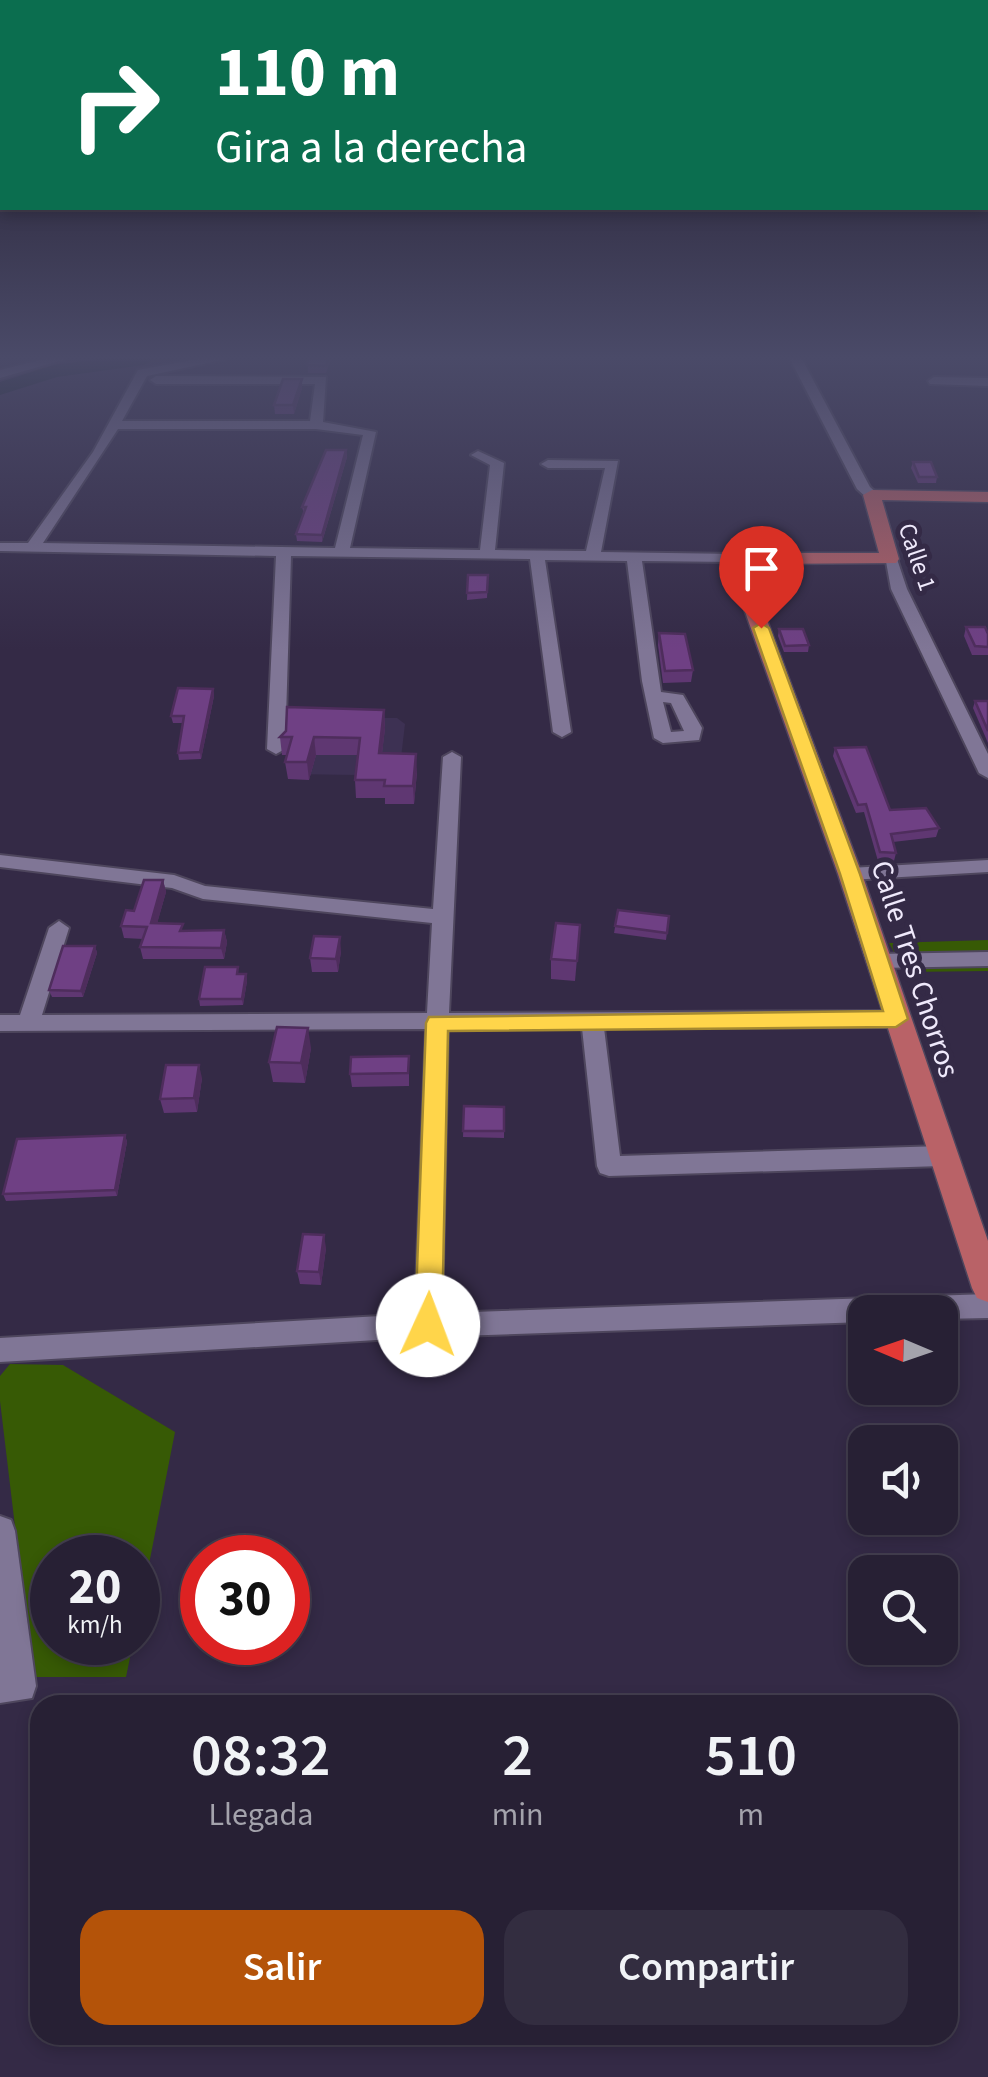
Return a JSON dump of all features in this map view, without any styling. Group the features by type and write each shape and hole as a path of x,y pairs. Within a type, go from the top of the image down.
{"main road":[{"path":"872,500 988,501"},
{"name":"Calle 1","path":"872,500 890,559"},
{"path":"735,558 890,559"},
{"name":"Calle Tres Chorros","path":"735,558 850,874 988,1288"}],"street":[{"path":"32,548 95,456"},
{"path":"342,550 364,456"},
{"path":"480,456 496,464 486,552"},
{"name":"Calle 1","path":"847,456 872,500"},
{"path":"548,464 614,464 593,554"},
{"path":"0,547 735,558"},
{"path":"276,749 284,550"},
{"path":"537,553 562,732"},
{"path":"634,555 653,696"},
{"name":"Calle 1","path":"890,559 899,589 988,773"},
{"path":"428,1325 437,1023 452,757"},
{"path":"0,861 174,882 232,896 444,917"},
{"path":"850,874 988,866"},
{"path":"28,1023 58,928"},
{"path":"878,961 988,959"},
{"path":"0,1023 896,1019"},
{"path":"592,1022 608,1166 942,1156"},
{"path":"0,1350 428,1325 988,1306"},
{"path":"0,1531 20,1686 0,1687"}],"shaded area":[{"path":"290,718 397,718 405,724 397,792 357,775 289,774"}],"green space":[{"path":"988,940 988,971 905,972 889,943"},
{"path":"10,1364 63,1365 175,1432 155,1535 30,1535 30,1652 0,1401 0,1376"},
{"path":"32,1665 128,1665 126,1677 33,1677"}],"building":[{"path":"324,456 344,456 322,535 296,534 306,507 302,507"},
{"path":"913,462 931,462 937,477 919,477"},
{"path":"468,575 488,575 487,592 467,593"},
{"path":"966,627 985,627 988,647 975,646"},
{"path":"779,629 803,629 809,645 785,646"},
{"path":"659,633 685,634 693,670 665,671"},
{"path":"178,688 213,689 200,752 178,753 184,716 171,716"},
{"path":"975,701 988,701 988,731"},
{"path":"287,707 384,710 379,753 416,754 413,786 384,786 385,780 355,780 360,738 314,737 307,762 285,762 292,737 280,737 286,731"},
{"path":"866,747 890,810 926,808 939,828 891,834 896,853 880,852 866,804 858,805 835,748"},
{"path":"144,880 163,880 151,923 183,924 180,931 224,930 221,948 140,947 147,927 121,926 126,910 134,911"},
{"path":"618,910 669,916 667,933 615,926"},
{"path":"556,923 580,925 577,961 551,959"},
{"path":"314,936 340,937 336,959 310,958"},
{"path":"63,946 95,946 81,991 49,990"},
{"path":"205,967 238,967 237,974 246,974 242,999 199,999"},
{"path":"277,1027 308,1028 301,1063 269,1062"},
{"path":"409,1056 408,1073 350,1074 351,1057"},
{"path":"166,1065 199,1065 194,1098 160,1099"},
{"path":"464,1106 504,1107 504,1131 463,1131"},
{"path":"125,1135 115,1190 3,1194 17,1139"},
{"path":"303,1234 324,1235 319,1272 297,1271"}],"route":[{"path":"428,1325 437,1023 896,1019 850,874 761,628"}]}
